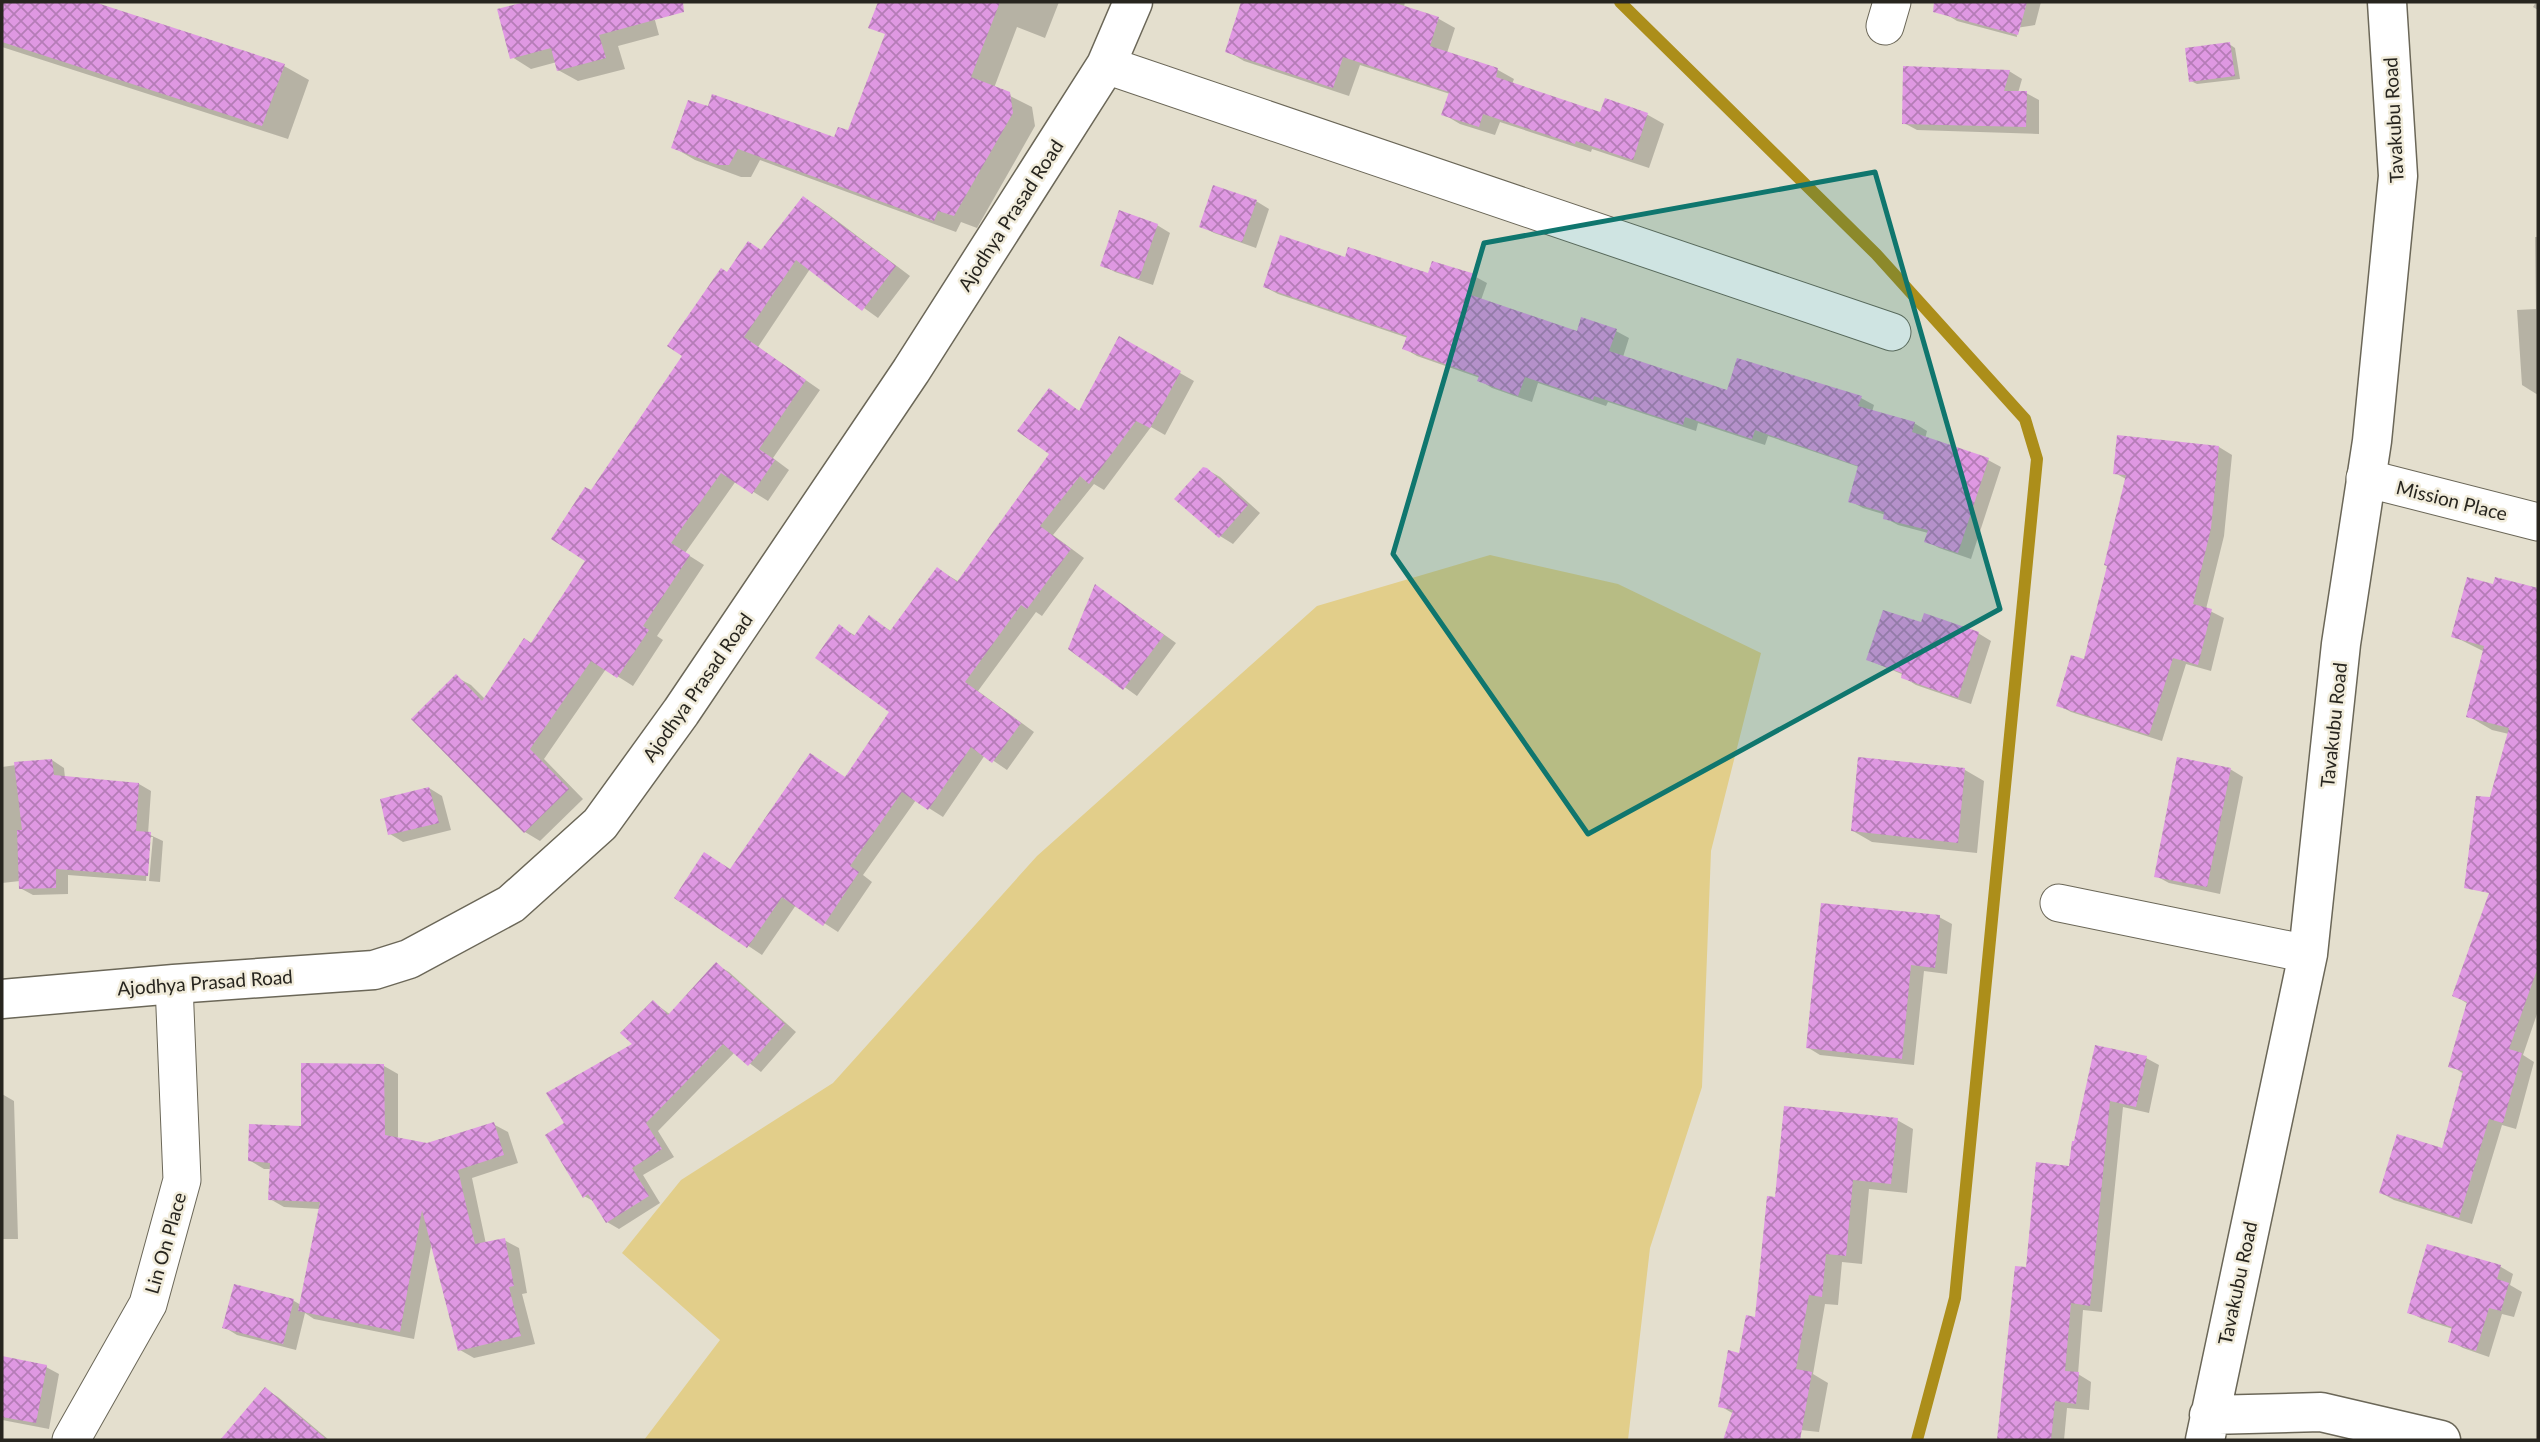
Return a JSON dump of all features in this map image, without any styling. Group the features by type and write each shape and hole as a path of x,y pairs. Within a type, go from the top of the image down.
{"main road":[{"name":"Ajodhya Prasad Road","path":"2,999 374,970 409,959 511,904 600,824 681,712 904,382 1106,65 1133,2"},
{"name":"Tavakubu Road","path":"2206,1427 2308,954 2341,644 2372,441 2398,176 2387,2"},
{"path":"2206,1427 2320,1412 2441,1440"}],"street":[{"path":"1106,65 1892,332"},
{"name":"Mission Place","path":"2365,478 2538,522"},
{"path":"2059,903 2308,954"},
{"name":"Lin On Place","path":"71,1440 148,1304 182,1180 174,984"}],"highlighted area":[{"path":"1875,172 2000,609 1588,834 1393,554 1484,243"}],"shaded area":[{"path":"1490,555 1618,584 1761,653 1711,851 1702,1087 1650,1248 1628,1440 644,1440 720,1340 622,1253 681,1180 833,1083 1037,856 1317,606"}],"building":[{"path":"2,2 94,2 285,64 262,126 2,42"},
{"path":"525,2 683,2 684,12 599,35 606,58 557,71 551,48 510,59 497,9"},
{"path":"878,2 1000,2 971,77 1010,92 1013,113 954,216 938,211 934,221 738,149 729,165 718,165 671,148 688,100 708,106 712,94 834,137 838,127 848,130 885,34 868,28"},
{"path":"1241,2 1392,2 1439,17 1430,46 1498,68 1496,77 1600,112 1605,98 1648,113 1633,160 1483,114 1479,127 1441,115 1449,92 1343,57 1333,88 1225,52"},
{"path":"1934,2 2027,2 2018,35 1933,12"},
{"path":"2230,42 2235,76 2189,82 2185,48"},
{"path":"1903,66 2010,70 2004,91 2027,91 2026,127 1902,124"},
{"path":"1213,185 1257,200 1242,242 1199,227"},
{"path":"803,196 896,266 862,311 796,260 744,337 806,380 759,449 775,460 752,494 721,473 671,543 690,555 643,626 649,630 617,678 591,661 530,749 569,789 524,833 411,719 456,674 482,701 524,638 531,643 585,561 551,539 585,487 591,490 682,356 667,346 721,268 727,272 748,241 761,250"},
{"path":"1119,210 1158,224 1139,279 1100,266"},
{"path":"1280,235 1345,257 1348,247 1428,273 1432,261 1475,274 1468,294 1577,331 1581,317 1617,329 1609,351 1727,390 1737,358 1862,396 1858,406 1915,422 1912,432 1989,458 1958,553 1924,542 1928,530 1883,519 1884,512 1848,502 1858,466 1755,430 1752,439 1685,417 1683,425 1594,396 1593,400 1525,377 1518,396 1477,381 1479,376 1402,349 1407,336 1263,287"},
{"path":"1119,336 1181,371 1150,428 1136,421 1089,484 1080,476 1040,526 1071,549 1027,609 1021,605 965,682 1021,723 992,763 971,747 928,810 902,792 850,866 859,872 823,926 782,897 747,948 674,898 704,852 730,869 810,753 845,777 889,712 815,658 839,624 854,636 869,615 890,631 937,567 957,582 1049,454 1017,431 1049,388 1079,411"},
{"path":"2117,435 2219,446 2211,528 2193,604 2212,609 2198,665 2173,658 2149,735 2056,706 2071,655 2084,659 2107,566 2104,565 2126,475 2113,474"},
{"path":"1203,467 1248,505 1219,538 1174,499"},
{"path":"2467,577 2493,584 2495,577 2538,588 2538,967 2509,1049 2522,1053 2503,1123 2489,1119 2459,1218 2379,1193 2397,1134 2442,1148 2463,1071 2448,1067 2467,1002 2452,996 2489,893 2464,888 2476,796 2490,797 2509,728 2466,717 2484,646 2451,637"},
{"path":"1095,584 1164,635 1123,690 1068,649"},
{"path":"1883,610 1921,622 1924,613 1979,632 1958,698 1901,678 1902,673 1866,660"},
{"path":"1858,757 1965,768 1958,843 1851,831"},
{"path":"2177,757 2231,768 2207,887 2154,877"},
{"path":"52,759 54,775 139,783 136,831 151,832 148,876 56,869 56,888 19,889 17,830 22,830 14,762"},
{"path":"429,787 439,823 388,835 380,799"},
{"path":"1821,903 1940,915 1935,968 1911,965 1902,1059 1806,1048"},
{"path":"716,962 785,1024 748,1066 723,1044 646,1123 662,1149 632,1168 649,1196 606,1223 588,1194 583,1198 545,1135 564,1123 546,1093 632,1044 620,1033 653,1000 668,1015"},
{"path":"2095,1045 2147,1056 2136,1107 2110,1101 2090,1306 2071,1303 2065,1371 2079,1372 2076,1404 2055,1401 2051,1440 1997,1440 2015,1266 2026,1267 2036,1162 2069,1166 2072,1141"},
{"path":"301,1063 384,1064 385,1135 427,1143 494,1122 504,1155 458,1170 475,1244 505,1238 514,1286 509,1287 521,1336 458,1351 422,1210 400,1332 298,1311 320,1202 268,1200 270,1163 248,1161 249,1124 301,1126"},
{"path":"1784,1106 1898,1118 1891,1184 1853,1180 1846,1256 1826,1254 1822,1297 1809,1295 1796,1369 1812,1372 1800,1440 1723,1440 1733,1410 1718,1407 1728,1350 1739,1353 1746,1315 1755,1317 1767,1196 1775,1197"},
{"path":"2427,1244 2501,1265 2497,1279 2509,1283 2501,1311 2489,1308 2476,1351 2448,1342 2452,1327 2407,1313"},
{"path":"234,1284 294,1299 283,1344 222,1328"},
{"path":"2,1356 47,1365 36,1423 2,1417"},
{"path":"265,1387 327,1440 220,1440"}],"waterway":[{"path":"1620,2 1876,254 2025,419 2037,459 1955,1298 1917,1440"}]}
